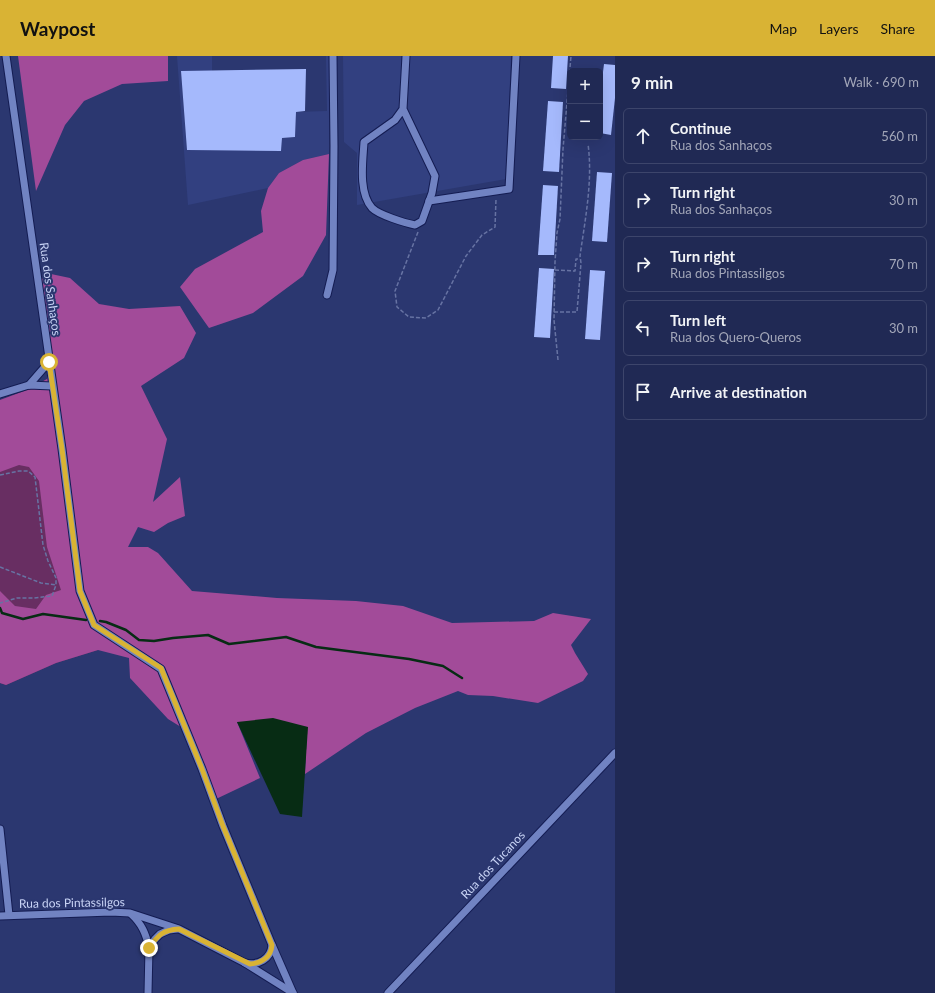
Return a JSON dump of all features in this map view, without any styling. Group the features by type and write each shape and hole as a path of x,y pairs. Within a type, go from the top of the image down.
{"street":[{"name":"Rua dos Sanhaços","path":"6,56 62,449 80,591 94,625 161,668 202,769 223,826 293,993"},
{"path":"327,295 333,270 333,56"},
{"path":"403,109 395,120 364,142 362,174 365,194 373,209 400,222 415,225 422,221 435,176 403,109 406,56"},
{"path":"429,201 509,189 516,56"},
{"path":"29,385 49,362"},
{"path":"0,394 29,385 52,386"},
{"name":"Rua dos Tucanos","path":"388,993 615,752"},
{"path":"0,830 9,915"},
{"name":"Rua dos Pintassilgos","path":"0,916 111,912 130,913 179,929 245,963 293,993"},
{"path":"130,913 138,920 146,934 149,948 148,993"},
{"path":"149,948 160,934 169,930 179,929"},
{"path":"245,963 250,964 262,961 272,950 272,945"}],"path":[{"path":"558,360 554,312 555,270 571,56"},
{"path":"554,312 577,312 581,263 580,258 588,186 588,144"},
{"path":"422,221 395,291 397,307 409,317 426,318 438,310 466,256 482,236 495,227 497,191"},
{"path":"555,270 575,271 576,259 580,258"},
{"path":"0,475 19,470 28,471 34,476 37,486 37,501 43,545 48,561 56,578 56,585 52,596 17,598 0,603"},
{"path":"0,567 41,583 56,585"}],"shaded area":[{"path":"18,56 168,56 168,81 122,84 84,101 65,125 36,191"},
{"path":"177,56 212,56 212,71 181,71 187,150 281,151 282,138 295,137 296,112 327,111 326,56 329,56 329,154 303,160 279,173 268,188 188,205"},
{"path":"343,56 511,56 506,179 357,205 357,153 344,142"},
{"path":"329,154 326,235 303,276 253,313 209,328 180,287 195,269 263,232 261,211 268,188 279,173 303,160"},
{"path":"51,274 70,278 99,304 129,309 180,306 196,333 184,358 141,386 167,439 153,502 180,477 185,516 168,523 154,532 138,527 128,547 148,547 158,553 192,591 277,598 356,601 403,606 452,623 534,621 553,613 591,619 571,645 588,674 583,681 538,703 493,696 468,695 458,691 415,708 366,733 305,774 307,727 237,722 260,778 216,799 189,732 168,719 130,678 129,658 98,650 56,663 6,685 0,683 0,591 15,606 36,609 46,595 61,590 47,547 39,481 29,467 19,465 0,472 0,400 27,390 47,379 51,358 42,279"},
{"path":"47,379 98,650 56,663 6,685 0,683 0,400 27,390"},
{"path":"273,718 308,727 302,817 280,814 237,722"}],"building":[{"path":"553,56 568,56 566,89 551,88"},
{"path":"604,64 615,65 615,98 611,135 603,134"},
{"path":"306,69 305,111 296,112 295,137 282,138 281,151 187,150 181,71"},
{"path":"548,101 563,102 559,172 543,171"},
{"path":"597,172 612,173 607,242 592,241"},
{"path":"543,185 558,186 554,255 538,255"},
{"path":"539,268 554,269 550,338 534,337"},
{"path":"590,270 605,271 600,340 585,339"}],"waterway":[{"path":"0,608 2,613 23,619 43,614 86,620"},
{"path":"100,621 126,630 139,640 154,641 208,635 229,644 286,637 316,647 409,659 443,666 462,678"}],"route":[{"path":"49,362 62,449 80,591 94,625 161,668 202,769 223,826 272,945 272,950 268,956 256,964 245,963 179,929 169,930 160,934 149,948"}]}
